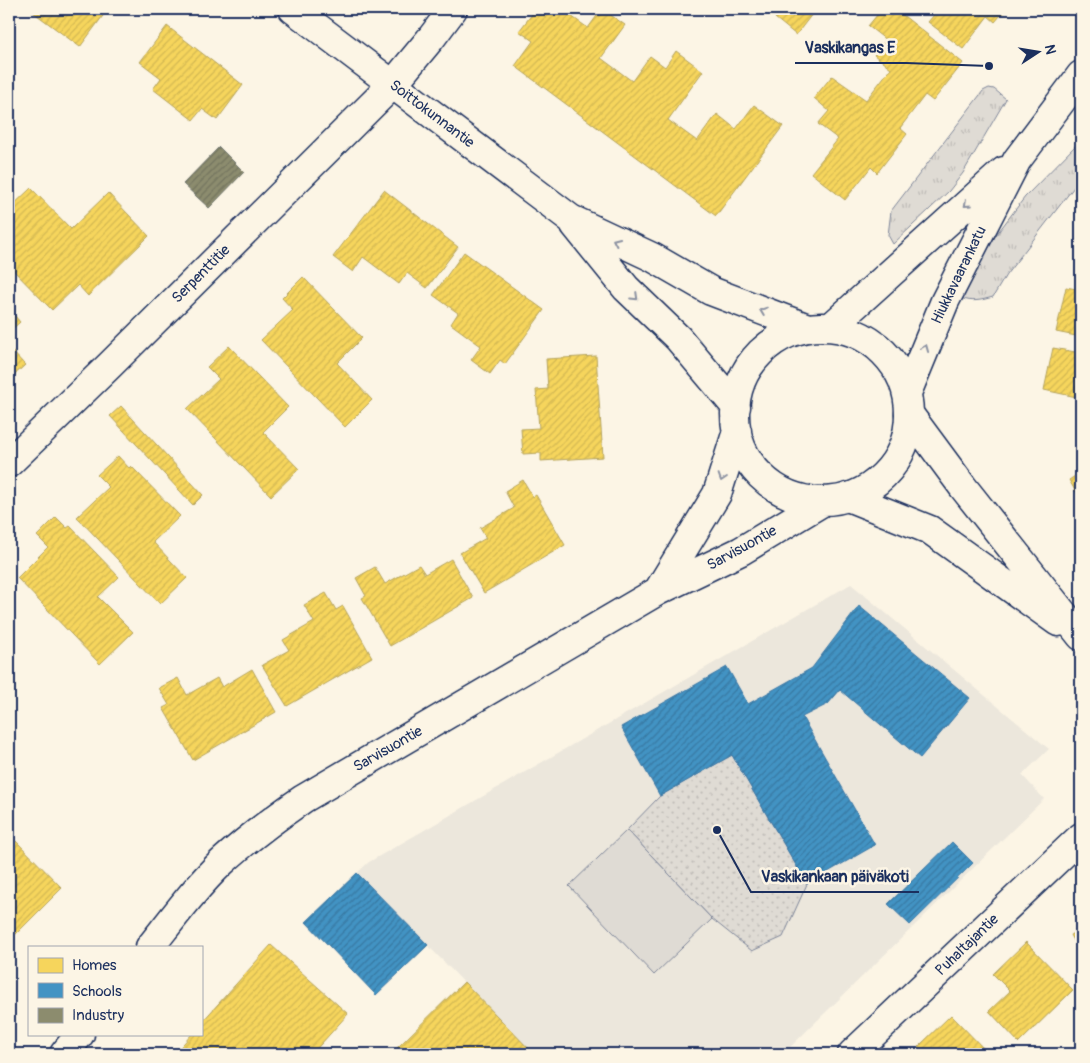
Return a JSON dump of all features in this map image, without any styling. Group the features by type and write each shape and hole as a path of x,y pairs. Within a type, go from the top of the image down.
{"street":[{"name":"Soittokunnantie","path":"293,9 571,219 652,257 711,291 820,327"},
{"name":"Serpenttitie","path":"9,463 110,366 393,84 453,9"},
{"name":"Hiukkavaarankatu","path":"908,403 945,301 1017,160 1081,75"},
{"name":"Hiukkavaarankatu","path":"820,327 1017,160"},
{"name":"Soittokunnantie","path":"571,219 626,288 678,338 736,419"},
{"path":"820,327 853,332 873,343 888,356 900,374 908,403 963,487 1081,638 930,530 836,499 800,498 778,489 759,474 745,454 736,419 741,384 752,362 768,346 786,334 820,327"},
{"path":"836,499 870,487 888,471 899,454 906,434 908,403"},
{"name":"Sarvisuontie","path":"658,591 717,494 736,419"},
{"name":"Sarvisuontie","path":"151,946 186,901 220,863 257,831 303,799 658,591 741,551 836,499"},
{"name":"Puhaltajantie","path":"852,1054 1081,836"},
{"path":"64,1054 78,1036"}],"shaded area":[{"path":"851,584 1049,749 1022,775 1044,799 783,1054 534,1054 357,873 369,862"}],"green space":[{"path":"989,88 994,89 1006,99 963,173 949,191 893,244 888,235 891,211 983,91"},
{"path":"1080,141 1081,178 1006,275 993,297 973,301 961,298 996,235 1025,197"},
{"path":"732,755 807,884 783,937 752,951 712,919 627,830 660,796"},
{"path":"627,830 712,919 654,975 569,886"}],"building: Homes":[{"path":"29,9 108,9 80,47"},
{"path":"536,9 561,9 588,28 602,9 625,25 601,58 632,81 650,56 665,67 676,51 703,71 668,120 697,141 717,114 736,129 754,105 783,126 716,216 515,66 533,41 519,31"},
{"path":"780,9 816,9 796,35 775,18"},
{"path":"882,9 893,9 904,16 963,63 933,101 925,95 900,128 907,134 877,173 871,167 845,200 811,173 838,139 818,124 829,111 814,98 832,76 866,100 891,68 874,55 886,40 868,26"},
{"path":"939,9 1006,9 995,22 988,16 963,49 928,22"},
{"path":"167,26 243,85 217,120 202,109 193,120 153,89 161,78 140,62"},
{"path":"31,188 71,229 108,193 149,236 88,296 78,285 52,310 9,266 9,209"},
{"path":"384,190 458,247 427,288 407,273 399,284 363,257 353,272 333,257"},
{"path":"464,252 544,310 505,364 500,360 490,374 471,360 481,346 451,324 458,313 433,295"},
{"path":"303,277 362,338 337,363 372,400 345,427 261,340 293,310 282,298"},
{"path":"1066,287 1081,290 1081,337 1056,332"},
{"path":"9,309 20,322 9,332"},
{"path":"229,346 288,407 263,432 299,469 271,496 187,409 219,379 207,367"},
{"path":"9,348 25,365 9,380"},
{"path":"1053,348 1081,353 1081,398 1044,390"},
{"path":"596,356 603,457 541,461 541,453 523,454 521,429 539,428 536,390 548,389 546,359"},
{"path":"121,406 203,495 193,505 110,416"},
{"path":"118,456 129,468 131,466 180,516 153,542 187,578 160,604 77,517 109,487 97,475"},
{"path":"1081,472 1081,501 1069,480"},
{"path":"523,480 533,497 536,495 565,545 484,593 460,553 486,538 480,528 514,508 505,491"},
{"path":"56,517 67,528 70,526 119,577 98,597 133,632 100,664 17,578 48,547 37,536"},
{"path":"451,559 473,598 390,646 362,598 366,596 356,578 375,567 385,584 419,565 425,574"},
{"path":"326,593 336,610 343,606 372,657 287,706 262,665 289,650 283,640 314,622 304,605"},
{"path":"252,669 276,712 193,760 163,708 169,705 159,688 178,678 187,695 217,678 222,687"},
{"path":"16,841 62,888 9,941 9,848"},
{"path":"1081,929 1081,955 1070,935"},
{"path":"1026,942 1073,990 1019,1043 989,1011 1010,991 993,974"},
{"path":"271,945 348,1014 312,1054 178,1054 176,1052 190,1036 202,1036 202,1022"},
{"path":"464,982 534,1054 403,1054 397,1048"},
{"path":"951,1015 989,1054 925,1054 918,1047"}],"building: Schools":[{"path":"859,606 970,698 920,758 840,690 828,704 802,717 875,845 807,884 732,755 660,796 621,727 727,667 748,704 812,668"},
{"path":"952,842 973,863 910,925 888,904"},
{"path":"357,873 428,945 376,995 306,922"}],"building: Industry":[{"path":"219,147 244,172 209,208 183,184"}],"place":[{"name":"Vaskikangas E","path":"989,66"},
{"name":"Vaskikankaan päiväkoti","path":"717,830"}]}
